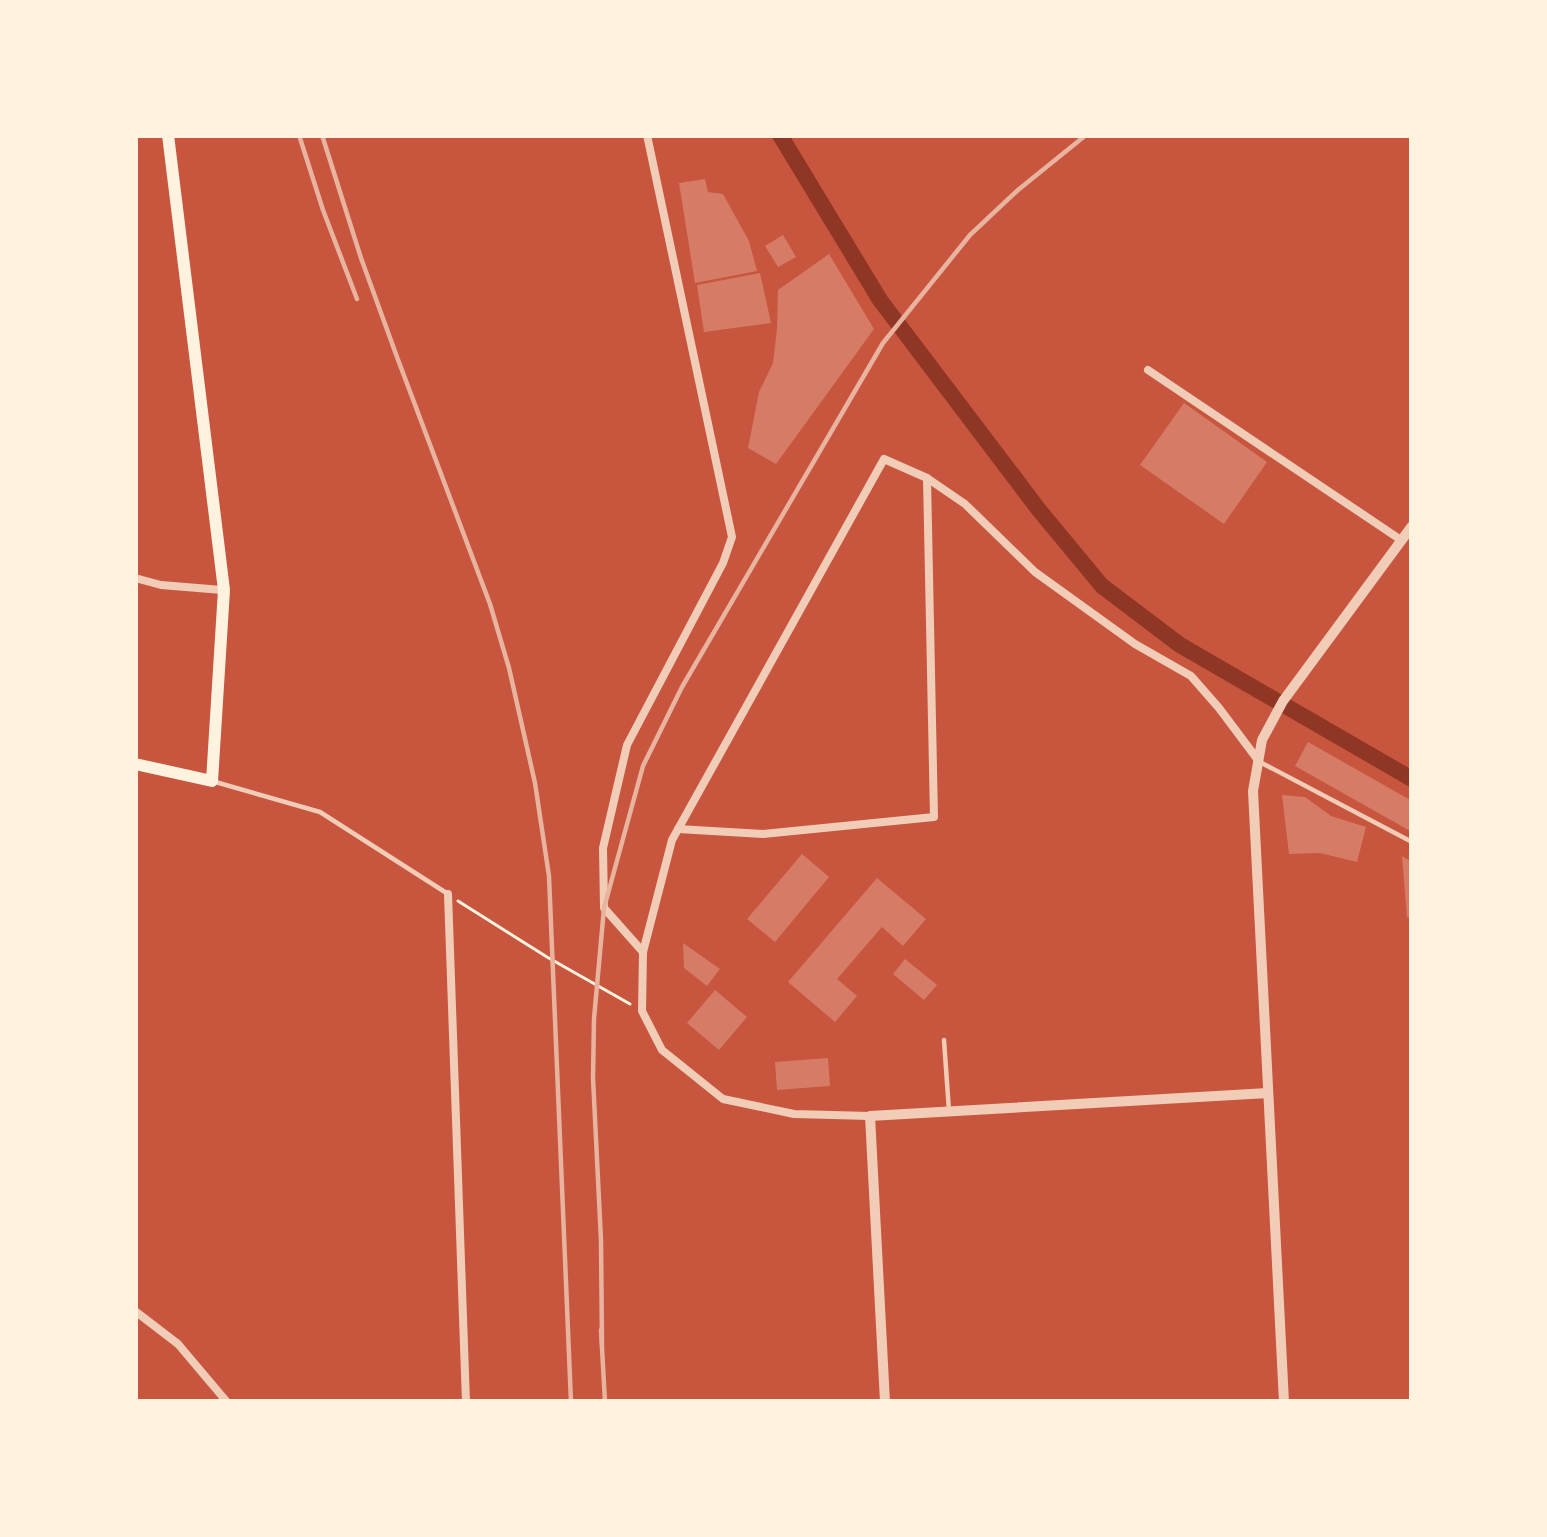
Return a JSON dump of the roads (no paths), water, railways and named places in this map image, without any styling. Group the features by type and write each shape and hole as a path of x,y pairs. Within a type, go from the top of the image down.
{"main road":[{"path":"135,764 212,781 224,590 168,135"}],"street":[{"path":"643,952 604,908 603,848 627,746 724,563 733,537 646,135"},
{"path":"1148,370 1401,540"},
{"path":"1258,761 1191,676 1135,644 1035,572 965,504 927,478 884,459 672,840 643,952 642,1011 662,1050 723,1099 794,1114 870,1116 1268,1093"},
{"path":"678,830 763,834 934,817 927,478"},
{"path":"1284,1402 1253,791 1262,740 1283,701 1412,526"},
{"path":"135,578 224,590"},
{"path":"448,894 466,1402"},
{"path":"870,1116 885,1402"},
{"path":"135,1311 178,1344 227,1402"}],"lane":[{"path":"1258,761 1412,842"},
{"path":"212,781 320,812 448,894"},
{"path":"944,1040 949,1111"}],"waterway":[{"path":"780,135 880,300 1102,586 1180,645 1412,779"}],"railway":[{"path":"299,135 357,299"},
{"path":"322,135 361,258 490,604 535,783 549,876 571,1402"},
{"path":"602,1345 594,1019 604,908 643,766 682,687 883,343 970,235 1086,135"},
{"path":"601,1330 605,1402"}]}
